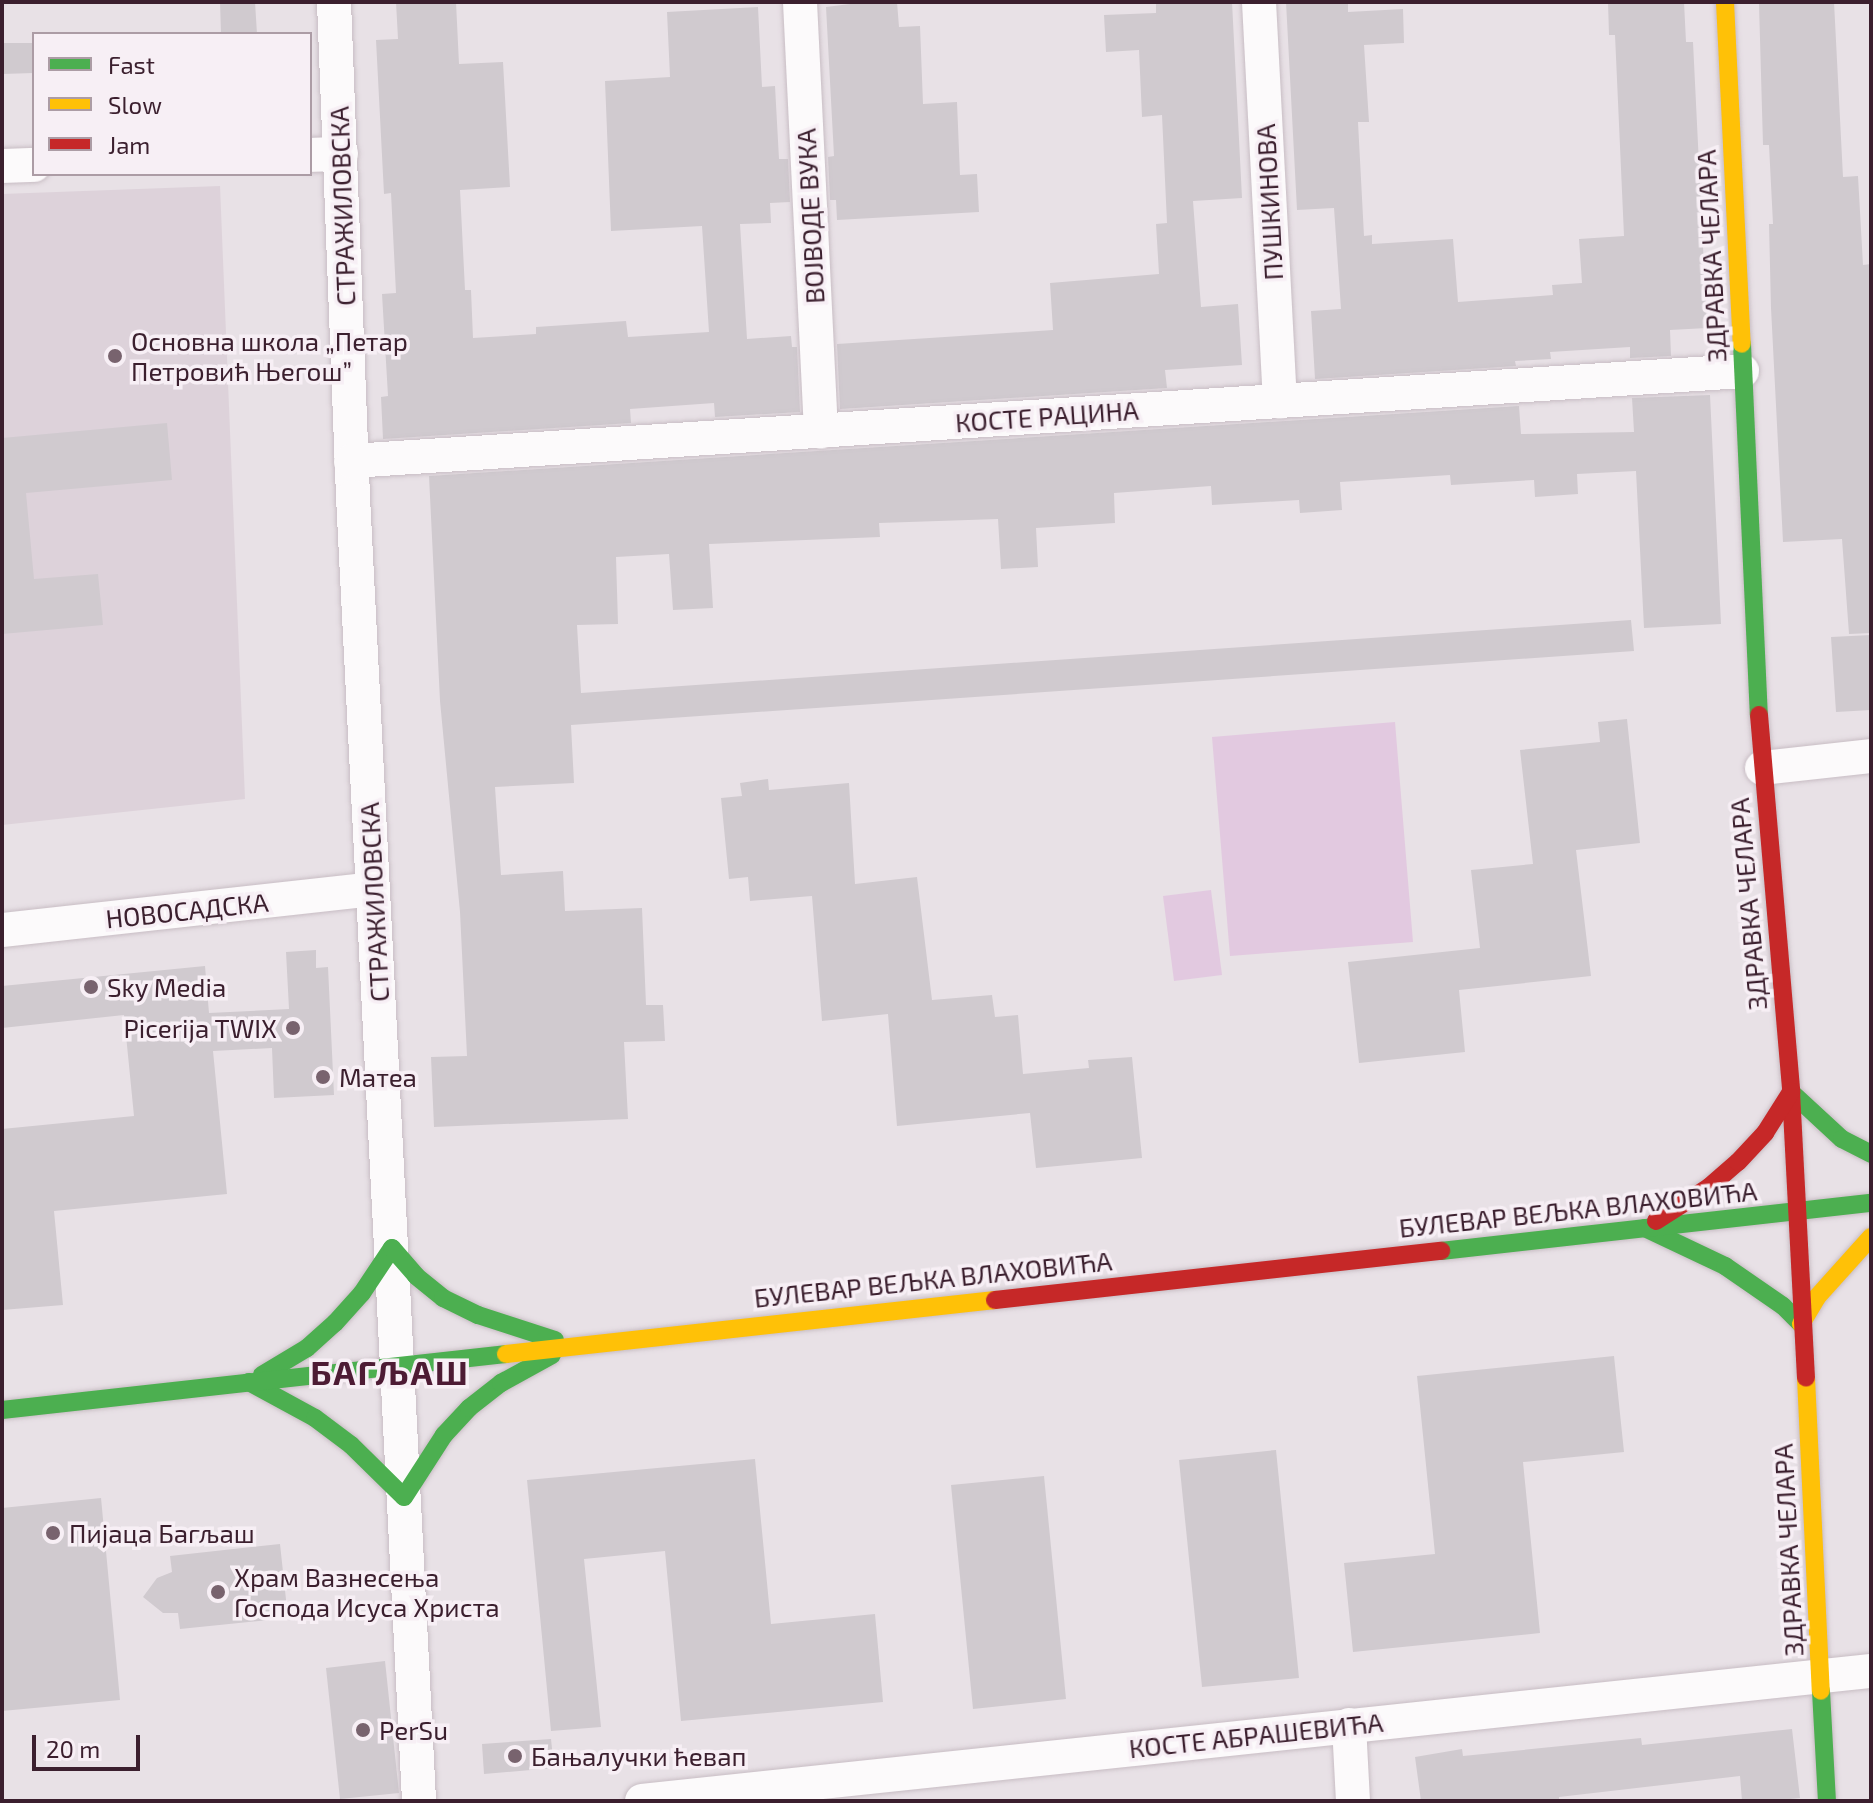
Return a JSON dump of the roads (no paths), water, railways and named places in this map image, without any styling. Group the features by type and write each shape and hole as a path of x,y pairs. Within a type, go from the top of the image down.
{"main road":[{"name":"ЗДРАВКА ЧЕЛАРА","path":"1725,2 1762,768 1791,1092 1827,1801"},
{"path":"1644,1227 1687,1203 1738,1162 1765,1133 1791,1092 1842,1139 1871,1154"},
{"name":"БУЛЕВАР ВЕЉКА ВЛАХОВИЋА","path":"2,1410 1871,1203"},
{"path":"1644,1227 1725,1266 1783,1306 1801,1324 1825,1286 1871,1237"},
{"path":"249,1382 307,1348 335,1323 362,1293 392,1248 416,1276 443,1298 478,1315 572,1345"},
{"path":"249,1382 315,1418 379,1470 404,1497 438,1443 469,1408 501,1383 572,1345"}],"street":[{"name":"СТРАЖИЛОВСКА","path":"334,2 325,155 351,461 419,1801"},
{"name":"ВОЈВОДЕ ВУКА","path":"800,2 821,431"},
{"name":"ПУШКИНОВА","path":"1259,2 1280,401"},
{"path":"2,166 32,165"},
{"name":"КОСТЕ РАЦИНА","path":"351,461 1742,371"},
{"path":"1762,768 1871,756"},
{"name":"НОВОСАДСКА","path":"2,930 372,889"},
{"name":"КОСТЕ АБРАШЕВИЋА","path":"642,1801 874,1788 1349,1725 1871,1671"},
{"path":"1349,1725 1353,1801"}],"place":[{"name":"Основна школа „Петар Петровић Његош”","path":"115,356"},
{"name":"Sky Media","path":"91,987"},
{"name":"Picerija TWIX","path":"293,1028"},
{"name":"Матеа","path":"323,1077"},
{"name":"Пијаца Багљаш","path":"53,1533"},
{"name":"Храм Вазнесења Господа Исуса Христа","path":"218,1592"},
{"name":"PerSu","path":"363,1730"},
{"name":"Бањалучки ћевап","path":"515,1756"}],"district":[{"name":"БАГЉАШ","path":"390,1372"}]}
